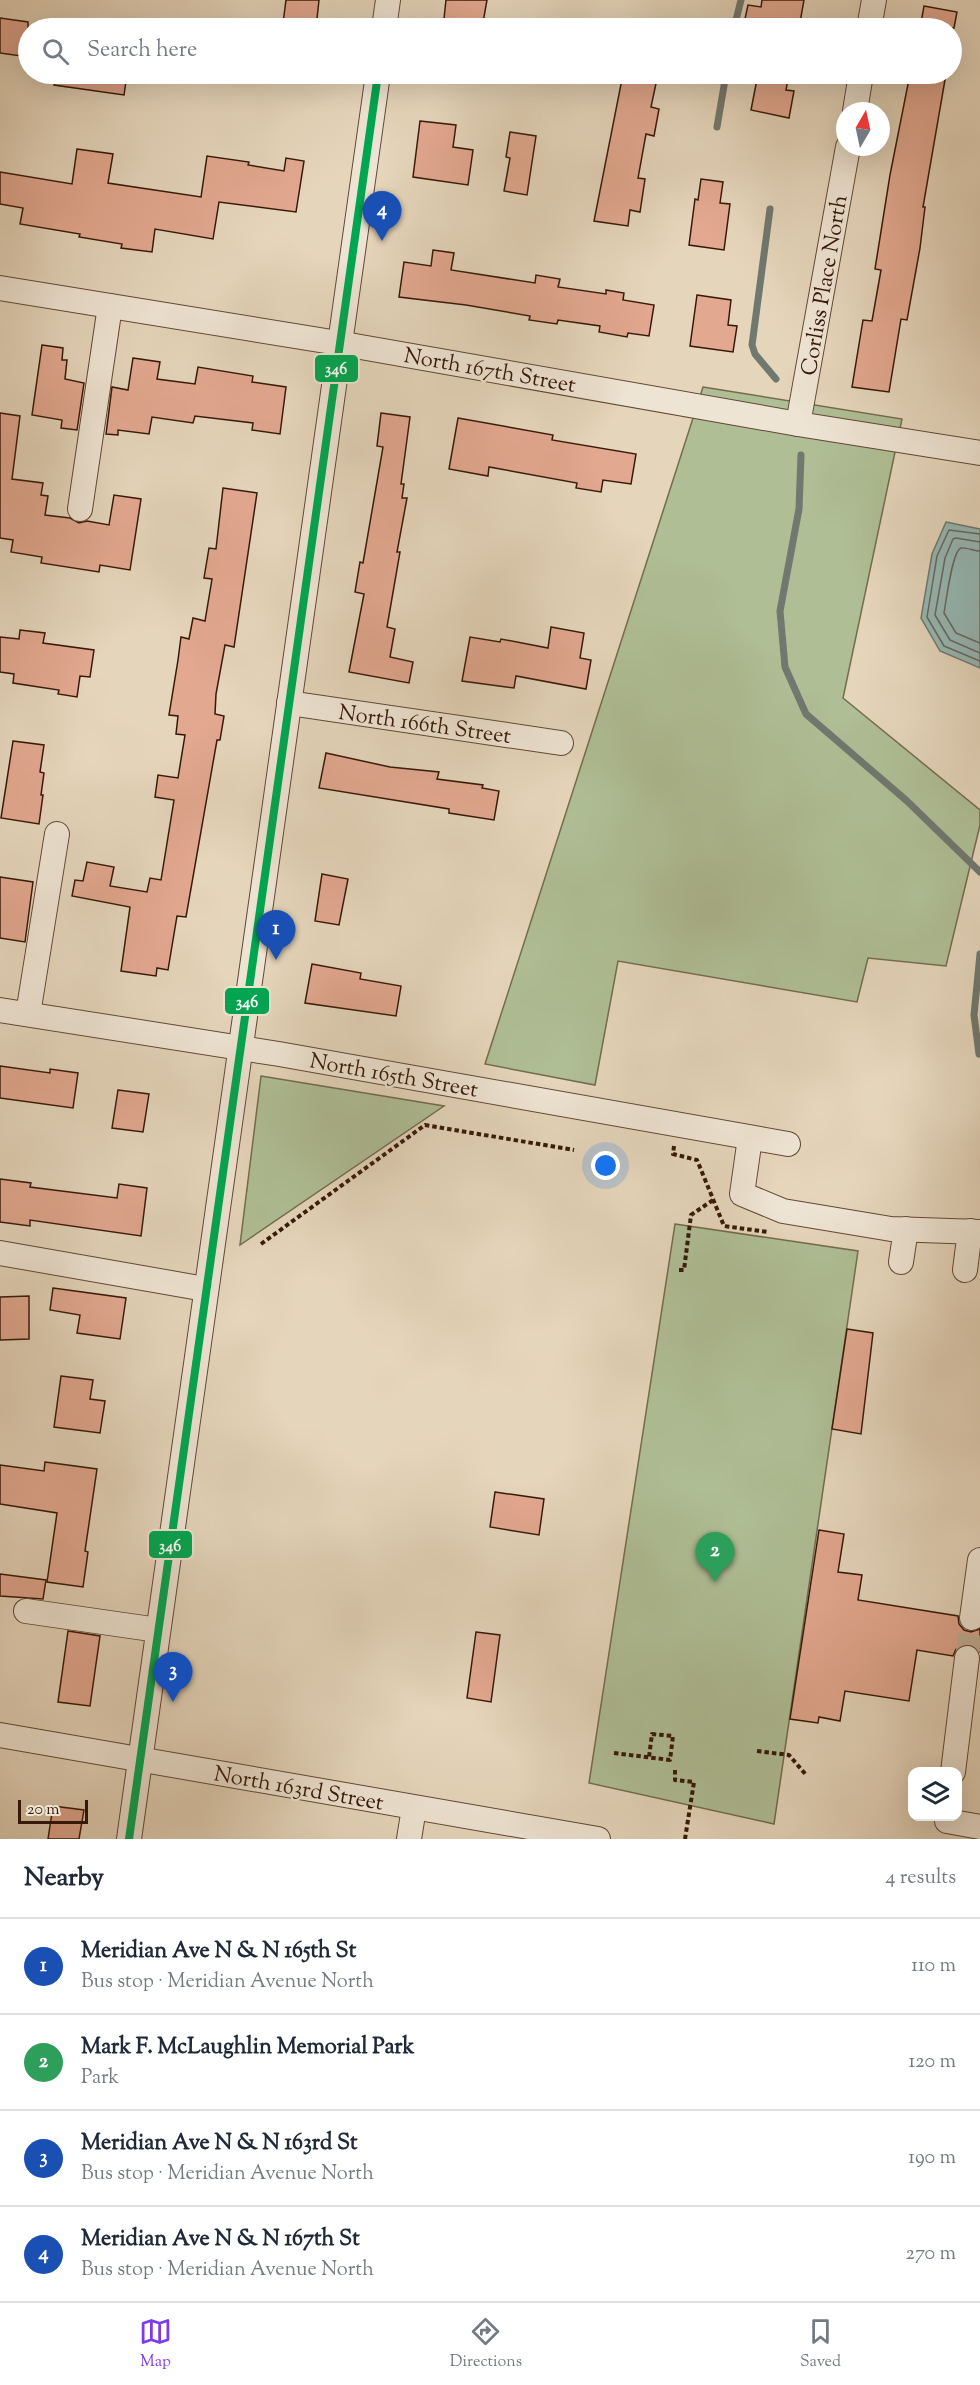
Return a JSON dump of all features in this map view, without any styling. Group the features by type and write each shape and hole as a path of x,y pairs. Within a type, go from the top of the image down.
{"street":[{"path":"385,18 388,0"},
{"path":"871,18 874,0"},
{"path":"129,1839 338,343 377,84"},
{"path":"856,102 859,84"},
{"name":"Corliss Place North","path":"798,424 846,156"},
{"name":"North 167th Street","path":"0,288 338,343 798,424 980,453"},
{"path":"80,509 110,306"},
{"name":"North 166th Street","path":"289,703 561,743"},
{"path":"28,1014 57,834"},
{"name":"North 165th Street","path":"0,1010 239,1047 788,1144"},
{"path":"750,1138 742,1194 783,1211 891,1229 975,1232 965,1270"},
{"path":"901,1262 906,1229"},
{"path":"0,1253 206,1289"},
{"path":"972,1618 980,1560"},
{"path":"26,1611 158,1630"},
{"path":"954,1767 967,1658"},
{"name":"North 163rd Street","path":"0,1735 598,1839"},
{"path":"409,1839 414,1808"},
{"path":"947,1821 980,1827"}],"path":[{"path":"261,1244 425,1125 574,1150"},
{"path":"680,1270 684,1270 691,1215 712,1200"},
{"path":"614,1753 670,1760 673,1737 652,1734 649,1757"},
{"path":"757,1750 789,1755 807,1776"},
{"path":"675,1770 675,1779 694,1782 685,1839"}],"green space":[{"path":"703,387 902,419 843,698 980,810 980,825 946,966 868,958 857,1002 618,961 595,1085 485,1064"},
{"path":"261,1076 444,1106 240,1245"},
{"path":"675,1224 858,1251 774,1824 589,1783"}],"water":[{"path":"946,522 980,529 980,668 940,651 921,618 932,554"}],"building":[{"path":"286,0 319,0 317,18 284,18"},
{"path":"446,0 487,0 484,18 444,18"},
{"path":"762,0 804,0 801,18 745,18 748,5 761,7"},
{"path":"924,6 957,12 956,18 922,18"},
{"path":"0,18 18,21 18,56 0,53"},
{"path":"54,84 126,84 124,95"},
{"path":"621,84 656,84 651,107 659,109 654,136 646,134 638,178 645,179 640,212 630,210 628,226 594,221"},
{"path":"756,84 787,84 786,90 794,91 789,118 751,110"},
{"path":"908,84 944,84 923,207 925,207 920,248 907,320 901,319 889,392 852,387 863,320 872,321 881,270 875,269"},
{"path":"420,121 456,125 453,147 473,150 468,185 413,177"},
{"path":"510,132 536,136 527,195 504,191 510,158 506,157"},
{"path":"77,149 113,154 108,183 201,197 207,156 249,162 248,165 284,171 286,158 304,161 296,212 219,202 213,239 155,229 152,252 121,248 122,244 79,237 80,234 20,224 23,208 0,204 0,172 72,184"},
{"path":"701,179 723,182 720,203 730,204 724,250 689,245 695,199 698,200"},
{"path":"433,250 454,253 451,270 535,283 536,275 560,279 558,287 606,294 606,290 624,293 623,300 654,305 649,336 628,333 627,337 599,332 600,326 558,320 557,324 529,320 530,316 399,297 404,262 431,266"},
{"path":"697,295 731,300 728,325 737,326 733,352 690,346"},
{"path":"42,345 63,348 62,360 67,360 65,379 84,383 77,430 61,428 62,420 32,415"},
{"path":"133,358 160,362 157,379 195,384 198,367 253,376 252,382 286,387 280,434 252,430 253,423 195,416 193,423 152,417 149,434 118,430 118,435 106,434 112,387 128,390"},
{"path":"0,413 20,416 12,479 43,483 41,495 48,496 45,515 70,518 79,523 87,521 109,525 114,495 141,499 130,570 100,565 99,572 41,563 42,557 11,552 13,540 0,538"},
{"path":"381,413 410,417 401,484 404,484 402,498 407,498 387,627 395,629 390,657 413,662 409,683 349,672 364,594 355,592 360,562 363,563 383,447 377,446"},
{"path":"458,418 553,435 552,440 636,454 631,484 603,480 601,492 576,488 577,483 489,467 488,476 449,469"},
{"path":"223,488 257,493 234,647 225,645 216,694 215,714 224,716 220,740 217,740 186,917 177,916 168,970 157,968 156,976 121,971 130,907 72,896 75,880 83,881 87,862 114,867 110,886 147,892 150,878 161,880 174,800 155,797 158,775 178,778 185,735 176,734 178,716 169,715 181,637 189,639 193,618 205,621 212,579 204,578 209,548 216,549"},
{"path":"551,627 584,633 580,658 591,660 586,689 516,676 514,688 462,681 470,637 500,642 501,639 548,648"},
{"path":"20,630 45,633 43,643 94,650 90,677 80,676 77,697 58,694 59,690 13,683 14,674 0,672 0,637 19,639"},
{"path":"13,741 44,745 40,772 44,773 39,824 1,818"},
{"path":"326,753 390,767 439,772 437,779 483,785 482,788 499,791 494,820 449,813 449,809 319,788"},
{"path":"322,874 348,879 339,925 315,921"},
{"path":"0,877 33,882 25,942 0,938"},
{"path":"312,964 361,973 360,979 401,986 396,1016 305,1003"},
{"path":"0,1066 50,1073 50,1069 78,1073 73,1108 0,1098"},
{"path":"118,1090 149,1094 143,1132 112,1128"},
{"path":"0,1179 31,1183 30,1187 117,1198 119,1184 147,1188 141,1236 30,1220 30,1226 0,1222"},
{"path":"53,1288 126,1298 120,1339 77,1333 80,1315 50,1310"},
{"path":"29,1296 29,1339 0,1340 0,1297"},
{"path":"847,1329 873,1333 861,1434 832,1429"},
{"path":"61,1376 93,1380 90,1399 105,1401 100,1433 54,1427"},
{"path":"45,1462 97,1469 85,1551 88,1552 83,1587 47,1582 57,1513 0,1504 0,1465 44,1471"},
{"path":"495,1492 544,1499 539,1535 490,1527"},
{"path":"819,1530 844,1534 838,1572 862,1575 858,1600 958,1616 959,1624 964,1630 971,1632 980,1629 980,1652 975,1646 968,1644 956,1649 953,1656 917,1650 909,1701 845,1691 840,1721 819,1717 818,1723 790,1719"},
{"path":"0,1574 46,1580 43,1599 0,1596"},
{"path":"68,1631 100,1636 90,1706 58,1702"},
{"path":"476,1632 500,1635 491,1702 467,1698"},
{"path":"53,1806 84,1810 79,1839 48,1839"}],"waterway":[{"path":"736,18 741,0"},
{"path":"717,127 724,84"},
{"path":"770,209 752,345 755,354 776,379"},
{"path":"801,455 799,509 780,611 785,667 806,714 907,801 980,872"},
{"path":"979,1054 974,1015 980,954"}],"tunnel":[{"path":"967,1658 972,1618"}],"transit line":[{"name":"346","path":"129,1839 377,84"}],"place":[{"name":"Meridian Ave N & N 167th St","path":"382,241"},
{"name":"Meridian Ave N & N 165th St","path":"276,960"},
{"name":"Mark F. McLaughlin Memorial Park","path":"715,1582"},
{"name":"Meridian Ave N & N 163rd St","path":"173,1702"}]}
